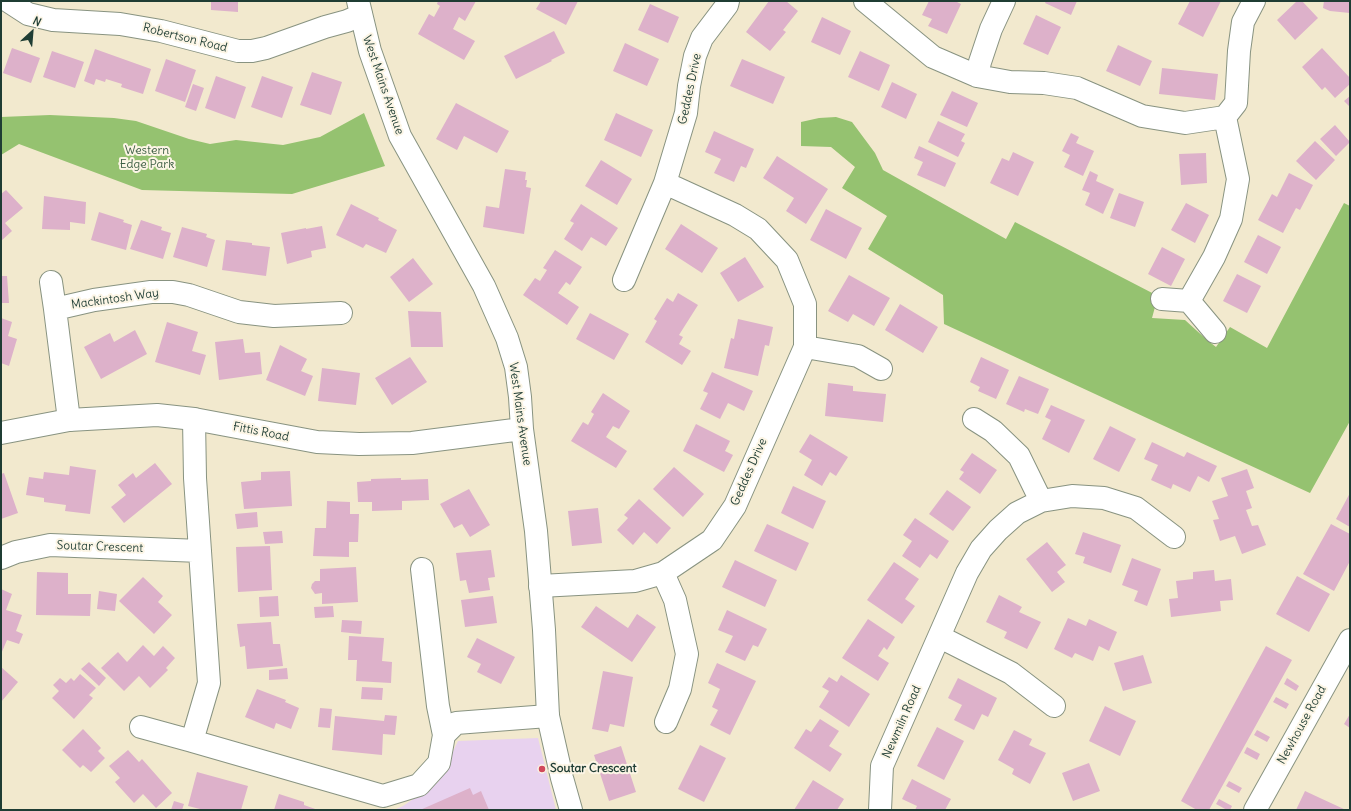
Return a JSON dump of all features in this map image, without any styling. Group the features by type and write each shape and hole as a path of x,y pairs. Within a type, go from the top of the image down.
{"street":[{"name":"Robertson Road","path":"8,1 28,14 53,20 120,24 161,31 238,51 252,51 266,48 325,27 347,21 359,8"},
{"name":"Geddes Drive","path":"624,280 666,183 686,113 689,86 695,56 702,38 727,5 728,1"},
{"path":"865,1 933,57 978,76 1010,82 1044,83 1077,88 1142,116 1185,122 1225,117 1236,103 1239,51 1243,22 1254,1"},
{"path":"978,76 980,62 991,29 1004,1"},
{"name":"West Mains Avenue","path":"359,8 370,51 400,136 484,286 507,338 516,367 522,429 536,531 548,716 571,810"},
{"path":"1189,301 1214,257 1231,219 1238,179 1225,117"},
{"name":"Geddes Drive","path":"540,586 635,581 663,573 712,540 735,506 804,346 805,304 787,260 758,230 735,215 666,183"},
{"name":"Mackintosh Way","path":"51,282 69,420"},
{"name":"Mackintosh Way","path":"55,308 94,300 151,292 173,292 189,295 239,312 274,316 341,313"},
{"path":"1162,299 1189,301 1215,332"},
{"path":"804,346 858,356 882,369"},
{"name":"Fittis Road","path":"1,433 69,420 157,415 194,419 317,442 359,444 412,443 522,429"},
{"path":"192,741 209,683 195,478 194,419"},
{"path":"974,419 993,431 1019,456 1041,500"},
{"name":"Newmiln Road","path":"880,810 882,766 967,573 982,549 998,530 1017,513 1041,500 1072,496 1104,498 1136,508 1174,537"},
{"name":"Soutar Crescent","path":"1,558 16,552 50,545 200,551"},
{"path":"141,727 383,796 419,785 439,763 444,735 438,706 422,569"},
{"path":"663,573 675,600 686,654 680,689 666,722"},
{"path":"940,637 1011,673 1054,706"},
{"name":"Newhouse Road","path":"1255,810 1350,640"},
{"path":"444,735 456,723 548,716"}],"shaded area":[{"path":"538,738 556,810 394,810 403,806 438,782 458,741"}],"green space":[{"name":"Western Edge Park","path":"364,113 385,166 292,194 142,190 19,144 1,155 1,117 50,115 114,118 136,121 189,139 210,144 236,140 283,145 320,137"},
{"path":"836,117 852,122 875,153 883,170 1006,239 1015,222 1158,296 1152,318 1185,320 1216,347 1230,327 1267,348 1344,203 1350,206 1350,421 1310,493 944,324 943,295 868,249 887,216 842,188 855,167 831,147 801,146 801,122 819,118"}],"building":[{"path":"211,1 238,1 238,12 211,10"},
{"path":"438,1 476,1 465,21 459,17 453,29 475,41 464,60 418,34 429,14 434,17 440,6 437,4"},
{"path":"541,1 578,1 566,25 536,9"},
{"path":"769,1 786,1 798,11 783,30 786,32 770,51 746,32"},
{"path":"929,1 955,1 961,4 947,34 928,26 932,19 922,15"},
{"path":"1046,1 1077,1 1071,15 1045,3"},
{"path":"1190,1 1221,1 1203,37 1178,24"},
{"path":"1297,1 1302,1 1318,18 1295,40 1277,20"},
{"path":"1324,1 1350,1 1350,13 1330,11 1323,8"},
{"path":"650,4 679,17 668,43 638,30"},
{"path":"1036,15 1061,27 1048,55 1023,44"},
{"path":"822,17 851,31 840,55 811,42"},
{"path":"554,31 565,53 516,79 504,56"},
{"path":"625,43 659,59 647,86 613,71"},
{"path":"1118,45 1152,61 1140,86 1106,71"},
{"path":"12,48 40,58 31,83 3,73"},
{"path":"1322,48 1350,78 1350,84 1335,98 1325,87 1322,90 1302,67"},
{"path":"95,49 151,69 143,94 121,87 122,84 106,79 105,82 96,79 94,85 84,81"},
{"path":"52,51 84,62 75,88 43,77"},
{"path":"860,51 890,65 879,91 848,77"},
{"path":"166,59 196,70 185,102 155,91"},
{"path":"742,59 785,77 773,104 730,86"},
{"path":"1162,68 1218,74 1215,100 1159,94"},
{"path":"312,72 342,82 331,115 300,105"},
{"path":"216,76 246,87 235,119 205,108"},
{"path":"262,76 293,87 282,118 251,107"},
{"path":"892,82 917,94 906,119 881,107"},
{"path":"193,84 204,88 196,111 185,107"},
{"path":"952,91 978,103 967,127 940,115"},
{"path":"1350,96 1350,107 1344,101"},
{"path":"456,103 509,131 497,153 464,136 457,150 436,139"},
{"path":"616,113 653,130 641,157 604,140"},
{"path":"938,121 965,134 961,141 965,143 958,157 928,142"},
{"path":"1335,125 1350,142 1336,156 1320,139"},
{"path":"714,131 754,149 746,168 741,166 734,182 714,173 721,159 705,152"},
{"path":"1071,133 1079,137 1076,143 1094,151 1083,176 1064,167 1070,155 1062,151"},
{"path":"1315,141 1335,160 1316,180 1296,161"},
{"path":"919,146 956,163 945,187 917,175 923,162 914,158"},
{"path":"1013,152 1034,162 1018,196 990,183 1002,158 1009,161"},
{"path":"1206,153 1207,183 1181,185 1179,154"},
{"path":"777,156 828,189 806,224 786,211 794,198 763,178"},
{"path":"601,160 632,179 617,205 585,186"},
{"path":"505,169 526,172 526,187 531,188 524,234 483,227 486,206 499,208"},
{"path":"1090,171 1098,175 1096,181 1114,189 1103,214 1085,205 1090,193 1082,190"},
{"path":"1289,173 1313,185 1300,210 1296,208 1283,233 1258,220 1272,194 1277,197"},
{"path":"6,190 23,208 5,223 12,231 1,241 1,194"},
{"path":"1119,193 1144,202 1135,227 1110,218"},
{"path":"44,196 86,202 85,224 70,222 70,230 42,229"},
{"path":"1186,203 1209,215 1195,243 1171,230"},
{"path":"351,204 379,218 378,220 397,230 386,253 366,244 363,248 336,235"},
{"path":"581,204 618,228 606,246 591,237 582,251 564,239 574,223 570,221"},
{"path":"826,209 862,228 846,259 810,240"},
{"path":"99,212 124,220 123,222 132,225 126,250 91,240"},
{"path":"141,220 162,227 161,230 171,233 163,259 130,249"},
{"path":"681,224 718,248 702,273 665,249"},
{"path":"322,226 326,248 311,251 312,257 287,264 281,233"},
{"path":"182,227 207,234 206,237 215,240 207,267 173,257"},
{"path":"1258,235 1281,247 1267,274 1244,262"},
{"path":"226,240 270,247 266,276 222,270"},
{"path":"1162,247 1185,259 1171,286 1148,274"},
{"path":"555,250 582,267 570,285 566,282 558,293 579,307 567,325 523,295 535,278 540,281 547,270 543,268"},
{"path":"745,257 764,287 738,302 720,273"},
{"path":"413,258 433,284 409,302 390,277"},
{"path":"1237,274 1261,286 1247,313 1223,301"},
{"path":"849,275 890,298 874,326 853,314 848,322 828,311"},
{"path":"1,276 7,276 9,303 1,303"},
{"path":"678,293 698,305 679,335 683,337 679,344 691,351 682,365 645,342 657,321 654,319 667,298 673,302"},
{"path":"900,304 938,327 923,353 885,330"},
{"path":"408,311 441,312 443,347 411,347"},
{"path":"590,313 629,334 614,360 576,339"},
{"path":"1,318 12,322 8,336 17,339 9,366 1,363"},
{"path":"738,319 773,327 769,346 765,345 758,376 724,368 731,338 734,339"},
{"path":"167,322 198,332 192,351 206,355 200,375 155,362"},
{"path":"135,330 147,354 101,379 84,347 110,333 114,342"},
{"path":"243,339 245,353 260,352 262,374 219,380 215,342"},
{"path":"280,345 307,359 301,371 313,376 305,396 266,380"},
{"path":"410,357 427,382 392,405 375,378"},
{"path":"981,357 1009,370 996,399 978,391 980,387 970,382"},
{"path":"322,368 360,373 356,405 318,401"},
{"path":"712,372 753,391 744,411 728,403 720,419 700,409 708,393 703,391"},
{"path":"1019,376 1049,389 1038,414 1025,409 1024,412 1006,404"},
{"path":"828,383 853,386 853,391 886,394 883,422 825,416"},
{"path":"603,393 630,411 619,429 613,426 606,437 627,451 616,468 571,441 583,422 588,425 594,414 591,412"},
{"path":"1051,405 1085,420 1069,453 1042,439 1051,420 1045,417"},
{"path":"696,424 730,441 725,451 733,455 724,472 683,451"},
{"path":"1110,426 1136,439 1119,472 1093,459"},
{"path":"810,434 848,457 836,476 830,472 822,486 804,475 812,460 799,452"},
{"path":"1152,442 1184,457 1187,452 1217,466 1209,482 1198,476 1190,492 1173,484 1171,489 1151,480 1158,465 1144,459"},
{"path":"972,453 997,470 980,494 959,479 964,472 960,470"},
{"path":"155,463 172,484 124,523 111,507 126,495 118,485 133,473 136,478"},
{"path":"70,466 96,470 90,514 65,511 66,505 44,502 44,498 26,495 29,477 43,479 44,472 69,475"},
{"path":"674,467 704,494 683,517 653,489"},
{"path":"1247,469 1254,488 1246,491 1252,508 1246,510 1252,526 1258,525 1266,545 1242,554 1235,536 1220,541 1213,520 1219,519 1212,501 1228,496 1221,478"},
{"path":"290,471 292,506 244,509 241,482 261,480 261,472"},
{"path":"4,473 18,513 1,519 1,474"},
{"path":"401,478 401,480 428,479 429,500 402,501 402,510 372,511 372,502 358,502 357,482 371,481 371,479"},
{"path":"793,486 826,501 813,529 781,513"},
{"path":"469,489 490,525 470,537 462,524 454,528 440,504"},
{"path":"947,490 971,507 953,531 929,514"},
{"path":"1350,493 1350,527 1336,519"},
{"path":"639,499 671,528 657,544 644,532 633,545 617,530 628,518 624,515"},
{"path":"327,501 350,502 350,514 359,514 358,542 349,542 349,557 313,556 315,528 326,528"},
{"path":"598,508 602,543 572,546 568,511"},
{"path":"257,512 258,527 237,529 235,514"},
{"path":"915,518 949,541 937,559 930,554 920,568 902,556 912,541 903,535"},
{"path":"767,524 809,543 796,571 754,551"},
{"path":"1331,524 1350,534 1350,561 1334,591 1303,574"},
{"path":"282,531 283,543 265,544 263,532"},
{"path":"1083,532 1121,545 1111,573 1083,563 1085,557 1075,554"},
{"path":"1047,542 1066,565 1057,572 1065,582 1052,592 1026,559"},
{"path":"270,546 272,590 238,592 236,547"},
{"path":"491,550 495,577 488,578 490,590 469,593 466,580 460,581 456,553"},
{"path":"1132,558 1161,569 1147,606 1134,601 1138,591 1122,585"},
{"path":"735,560 777,580 765,607 722,587"},
{"path":"894,562 919,579 905,599 915,606 902,624 867,600"},
{"path":"356,567 358,602 322,604 322,593 315,594 311,588 315,581 320,581 320,569"},
{"path":"1214,570 1215,581 1231,579 1233,600 1220,601 1221,611 1171,617 1169,599 1178,598 1176,581 1193,579 1193,572"},
{"path":"37,572 68,573 68,594 91,594 90,616 36,615"},
{"path":"1297,576 1330,594 1309,632 1276,614"},
{"path":"143,577 163,596 158,602 172,615 154,634 119,601"},
{"path":"1,589 12,594 6,610 22,615 16,631 23,634 19,644 7,640 1,654"},
{"path":"99,591 117,594 115,611 97,609"},
{"path":"999,595 1022,607 1019,612 1041,622 1027,649 1004,638 1007,632 986,622"},
{"path":"278,596 279,616 260,617 259,597"},
{"path":"493,596 497,623 465,627 461,600"},
{"path":"333,606 334,617 315,618 314,607"},
{"path":"596,606 628,628 637,614 656,627 632,662 581,627"},
{"path":"727,610 767,629 758,647 753,645 745,661 725,652 733,636 718,630"},
{"path":"1068,618 1086,626 1089,619 1117,632 1109,651 1099,646 1093,661 1075,653 1072,658 1054,649"},
{"path":"868,619 895,637 887,650 884,647 878,656 889,663 878,681 842,658"},
{"path":"342,620 362,621 361,634 341,632"},
{"path":"271,622 273,644 280,644 283,666 247,669 245,646 240,647 237,624"},
{"path":"349,636 384,638 382,661 392,662 391,683 356,681 357,660 348,660"},
{"path":"477,638 515,657 501,684 477,672 481,664 467,657"},
{"path":"143,645 154,656 163,646 175,658 166,668 168,670 150,688 139,676 124,691 101,668 118,652 127,662"},
{"path":"1266,646 1292,660 1209,810 1197,810 1181,801"},
{"path":"1143,655 1152,683 1123,691 1114,663"},
{"path":"89,662 106,678 99,686 81,669"},
{"path":"717,663 756,681 730,735 710,725 718,710 712,707 720,689 708,683"},
{"path":"1,667 18,682 1,702"},
{"path":"287,668 288,679 269,680 269,670"},
{"path":"603,671 633,677 624,727 610,724 608,732 592,729"},
{"path":"80,674 96,688 89,695 93,698 74,719 52,698 59,691 53,685 60,678 66,683 71,678 74,681"},
{"path":"841,675 870,694 849,727 819,707 829,691 822,687 829,677 837,682"},
{"path":"958,678 997,698 988,717 982,714 974,730 954,720 962,705 948,698"},
{"path":"1287,678 1299,686 1296,691 1284,684"},
{"path":"362,687 383,688 382,700 361,699"},
{"path":"257,689 286,700 285,702 299,708 291,729 276,723 274,729 245,717"},
{"path":"1276,697 1289,704 1286,709 1273,702"},
{"path":"1105,706 1136,721 1120,756 1089,741"},
{"path":"320,708 332,709 330,728 318,727"},
{"path":"1350,714 1350,728 1344,724"},
{"path":"385,715 397,716 395,735 383,734 382,755 332,750 335,716 384,721"},
{"path":"820,719 839,731 829,746 842,754 830,772 794,748 806,729 811,732"},
{"path":"937,727 964,741 944,780 917,766"},
{"path":"83,729 101,748 98,751 105,758 91,772 83,765 80,768 62,750"},
{"path":"1014,730 1032,739 1029,745 1046,753 1030,784 1012,774 1014,769 998,760"},
{"path":"1257,730 1270,737 1267,742 1254,735"},
{"path":"700,745 726,758 704,802 678,789"},
{"path":"621,746 636,792 609,801 594,755"},
{"path":"1247,747 1260,754 1257,760 1244,753"},
{"path":"128,750 139,762 142,759 172,793 156,808 143,794 134,803 115,782 120,778 109,766"},
{"path":"1089,763 1100,791 1073,801 1062,773"},
{"path":"197,772 248,786 241,810 204,810 188,806"},
{"path":"912,779 951,799 945,810 915,810 917,806 902,799"},
{"path":"813,780 844,799 837,810 794,810"},
{"path":"1229,781 1242,788 1239,793 1226,786"},
{"path":"470,788 473,795 481,791 489,810 420,810"},
{"path":"1305,791 1320,798 1346,810 1296,810"},
{"path":"279,794 304,802 304,805 318,810 274,810"},
{"path":"1219,799 1232,806 1230,810 1216,804"},
{"path":"174,801 184,804 182,810 171,810"}],"place":[{"name":"Soutar Crescent","path":"542,769"}]}
